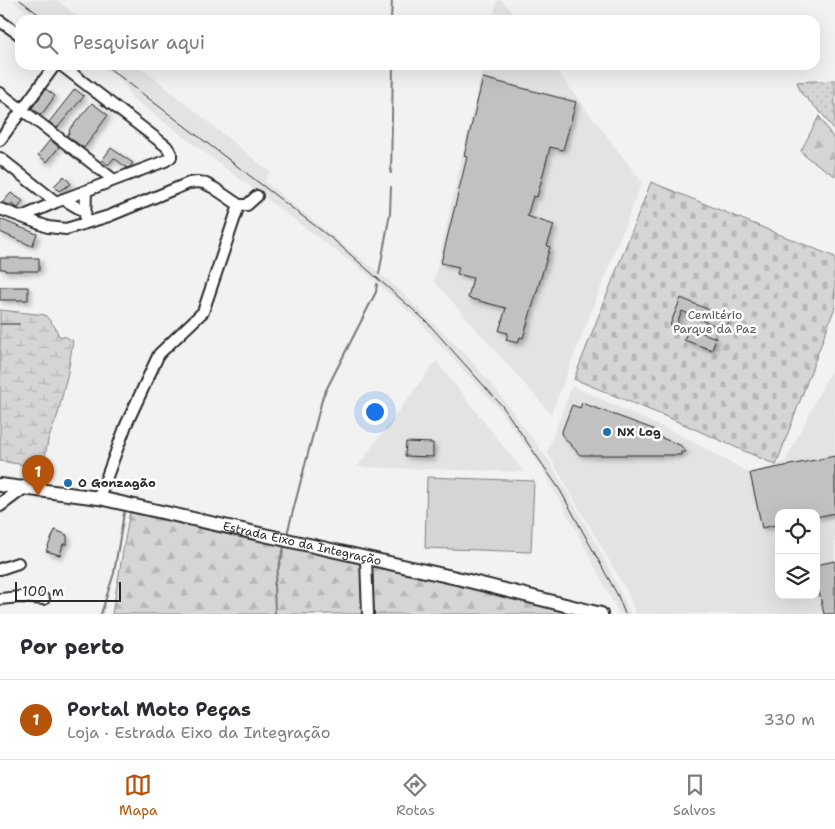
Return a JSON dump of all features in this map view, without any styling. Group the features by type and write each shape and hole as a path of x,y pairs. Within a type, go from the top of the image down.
{"main road":[{"name":"Estrada Eixo da Integração","path":"0,485 99,498 461,579 601,614"},
{"path":"0,505 24,487"}],"street":[{"path":"0,21 15,32"},
{"path":"0,140 50,70"},
{"path":"22,217 59,200 165,161 172,156 170,150 158,139 68,70"},
{"path":"0,93 114,180"},
{"path":"0,158 59,200 85,212"},
{"path":"0,209 54,228 66,229 109,216 189,183 204,183 239,204 247,205 257,196"},
{"path":"85,223 86,191"},
{"path":"99,498 126,425 159,354 203,312 239,204"},
{"path":"366,559 368,614"},
{"path":"0,568 18,563"},
{"path":"0,599 20,597 44,600"}],"shaded area":[{"path":"12,0 57,0 76,15 31,15"},
{"path":"497,0 502,0 514,15 494,15"},
{"path":"106,70 144,70 270,172 264,181 395,286 466,355 493,386 550,462 598,547 631,614 619,614 543,470 499,409 415,317 372,278 131,97 118,77"},
{"path":"482,70 556,70 642,182 551,414 434,281"},
{"path":"436,361 524,472 357,467"},
{"path":"835,362 835,614 636,614 626,590 547,452 572,386 680,435 750,473 785,462"}],"green space":[{"path":"835,80 835,132 824,116 801,93 797,82"},
{"path":"819,116 835,141 835,176 805,156 801,151"},
{"name":"Cemitério Parque da Paz","path":"651,182 835,257 835,307 776,465 574,379"},
{"path":"0,310 45,315 55,327 59,336 73,341 68,372 58,414 48,440 43,468 0,461"},
{"path":"427,477 534,481 531,552 425,548"},
{"path":"130,511 466,587 570,614 112,614"}],"building":[{"path":"483,78 576,102 563,150 550,147 537,197 533,196 527,216 554,225 547,246 550,247 523,338 520,337 518,343 506,340 508,333 499,331 506,308 468,298 473,278 457,274 459,267 441,263 467,157 464,156"},
{"path":"46,89 55,96 41,115 32,108"},
{"path":"75,89 84,96 57,128 49,122"},
{"path":"92,103 108,115 84,148 67,136 69,130"},
{"path":"50,140 59,147 47,162 38,155"},
{"path":"111,148 133,163 130,167 127,168 114,158 108,165 102,160"},
{"path":"64,176 71,184 59,191 54,186"},
{"path":"11,193 23,201 18,208 12,204 2,203"},
{"path":"0,219 37,234 32,246 0,232"},
{"path":"0,258 39,258 39,271 5,271 5,269 0,269"},
{"path":"0,287 28,287 28,300 0,300"},
{"path":"681,298 730,319 725,330 682,311 676,326 670,325"},
{"path":"689,328 716,338 712,350 684,340"},
{"name":"NX Log","path":"582,403 653,429 651,434 680,445 686,452 681,452 681,455 580,455 561,434 572,405 580,408"},
{"path":"406,442 433,443 433,457 405,456"},
{"path":"835,456 835,513 820,516 820,509 775,509 775,525 762,528 750,473"},
{"path":"55,530 67,535 67,544 63,544 60,555 46,551"},
{"path":"835,561 835,614 824,614 820,596 820,564"}],"waterway":[{"path":"391,15 392,0"},
{"path":"391,173 393,70"},
{"path":"379,274 390,213 391,187"},
{"path":"287,534 323,396 376,292 377,284"},
{"path":"0,324 19,324"},
{"path":"101,614 114,573 124,513"},
{"path":"275,614 274,585 284,547"}],"tram line":[{"path":"20,0 40,15"},
{"path":"112,70 335,241 426,321 503,407 560,490 618,596 625,614"}],"place":[{"name":"NX Log","path":"607,432"},
{"name":"O Gonzagão","path":"68,483"},
{"name":"Portal Moto Peças","path":"38,496"}]}
